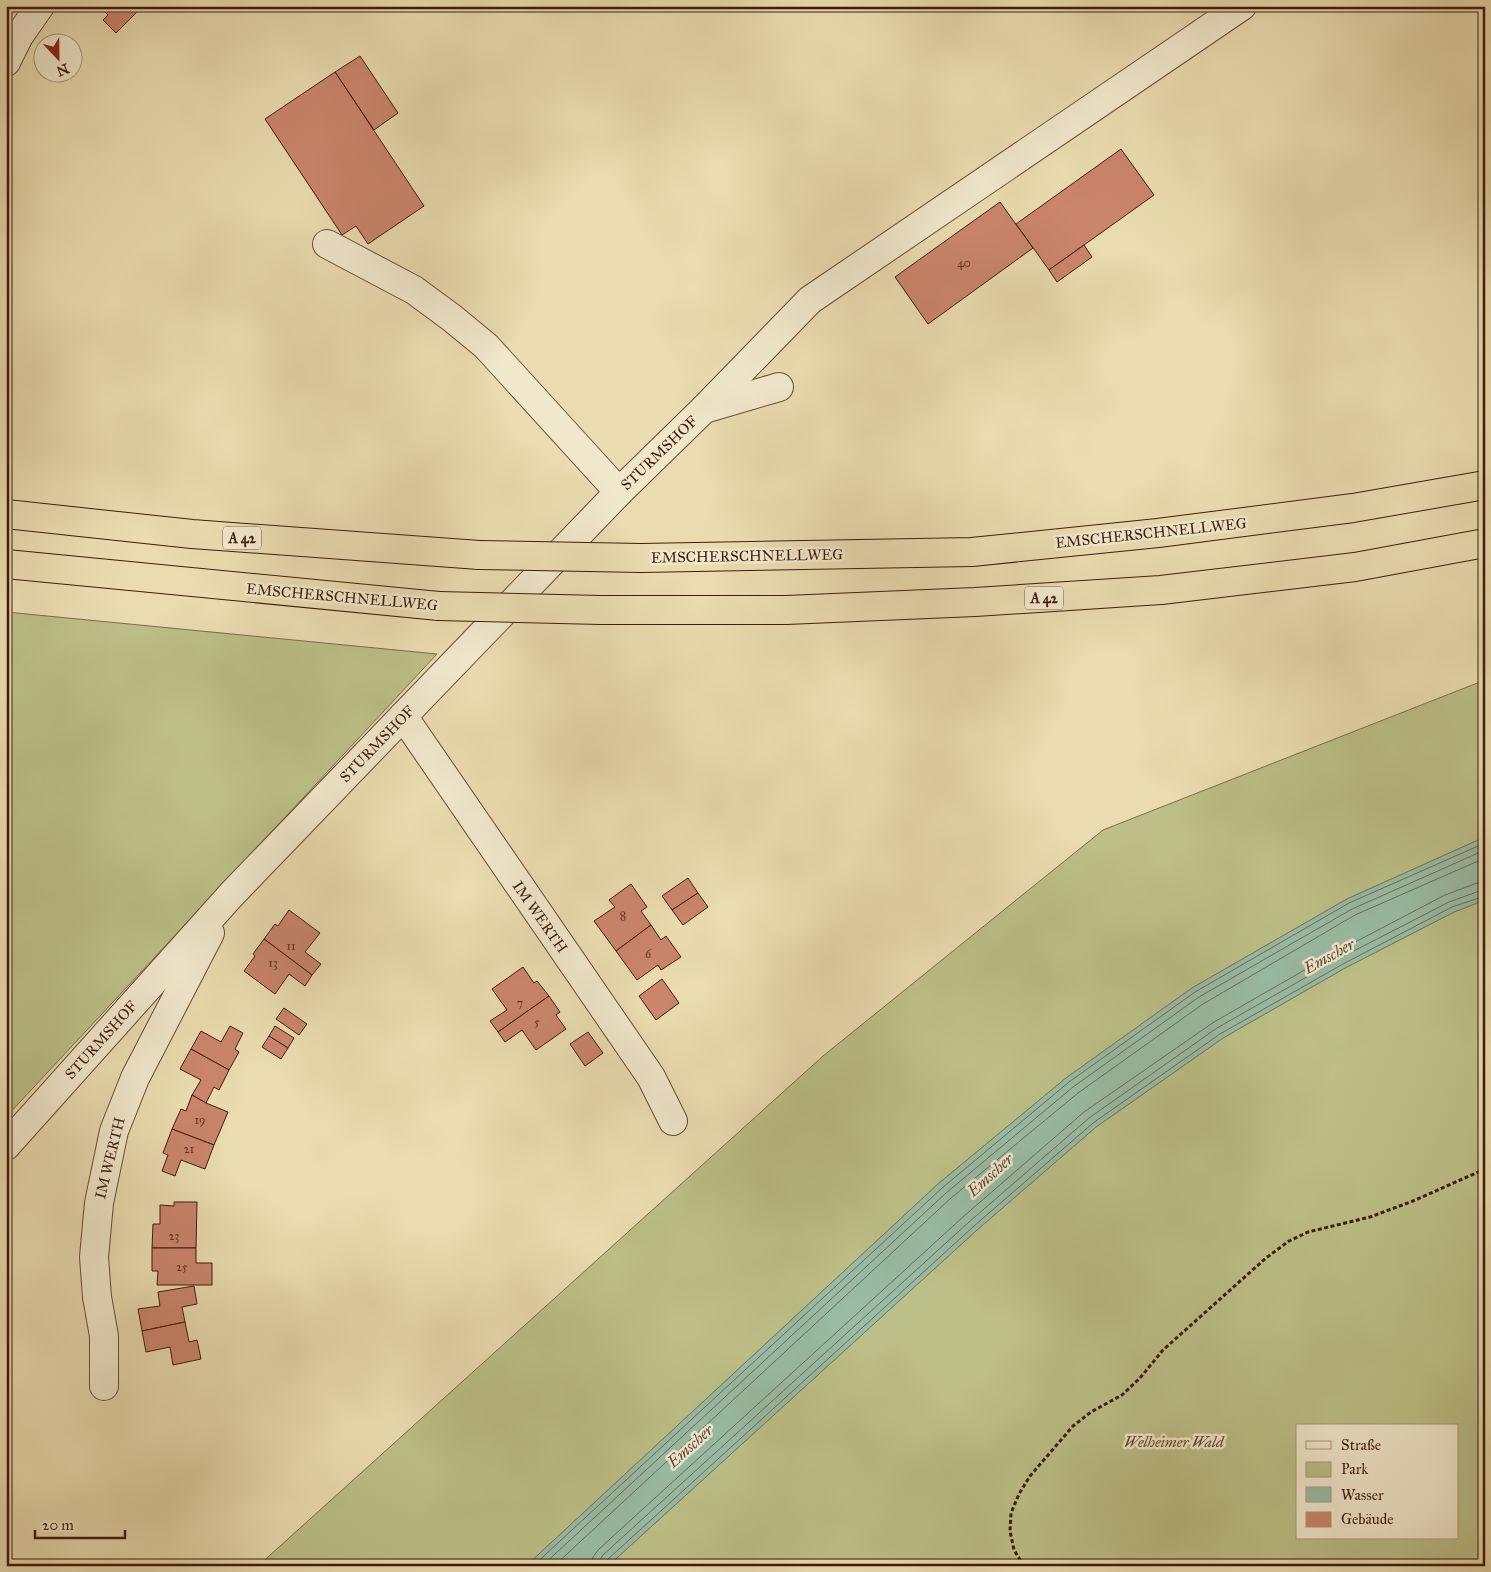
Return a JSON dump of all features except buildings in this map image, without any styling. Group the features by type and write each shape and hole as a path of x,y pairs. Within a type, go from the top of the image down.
{"highway":[{"name":"EMSCHERSCHNELLWEG","path":"6,514 192,534 479,555 640,558 972,552 1158,533 1354,508 1485,485"},
{"name":"EMSCHERSCHNELLWEG","path":"6,564 439,606 600,610 786,610 975,602 1161,590 1355,567 1485,543"}],"street":[{"path":"6,62 19,36 40,6"},
{"path":"704,409 810,300 1242,6"},
{"path":"327,244 414,290 479,340 618,492"},
{"name":"STURMSHOF","path":"6,1146 230,895 618,492 704,409 780,387"},
{"name":"IM WERTH","path":"403,716 650,1077 673,1121"},
{"name":"IM WERTH","path":"104,1386 104,1336 97,1297 94,1257 99,1203 114,1131 135,1078 230,895"}],"path":[{"path":"1024,1566 1014,1550 1010,1531 1011,1513 1019,1494 1030,1476 1074,1426 1091,1412 1122,1395 1140,1378 1163,1350 1266,1258 1290,1241 1308,1232 1370,1217 1413,1201 1485,1168"}],"green space":[{"path":"6,612 437,654 6,1117"},
{"path":"1485,680 1485,837 1347,899 1192,988 1066,1078 938,1184 526,1566 258,1566 823,1056 1103,830"},
{"name":"Welheimer Wald","path":"1485,900 1485,1566 608,1566 977,1230 1096,1127 1223,1038 1345,968 1454,912"}],"water":[{"name":"Emscher","path":"1485,837 1485,900 1454,912 1345,968 1223,1038 1096,1127 977,1230 608,1566 526,1566 938,1184 1066,1078 1192,988 1347,899"}]}
